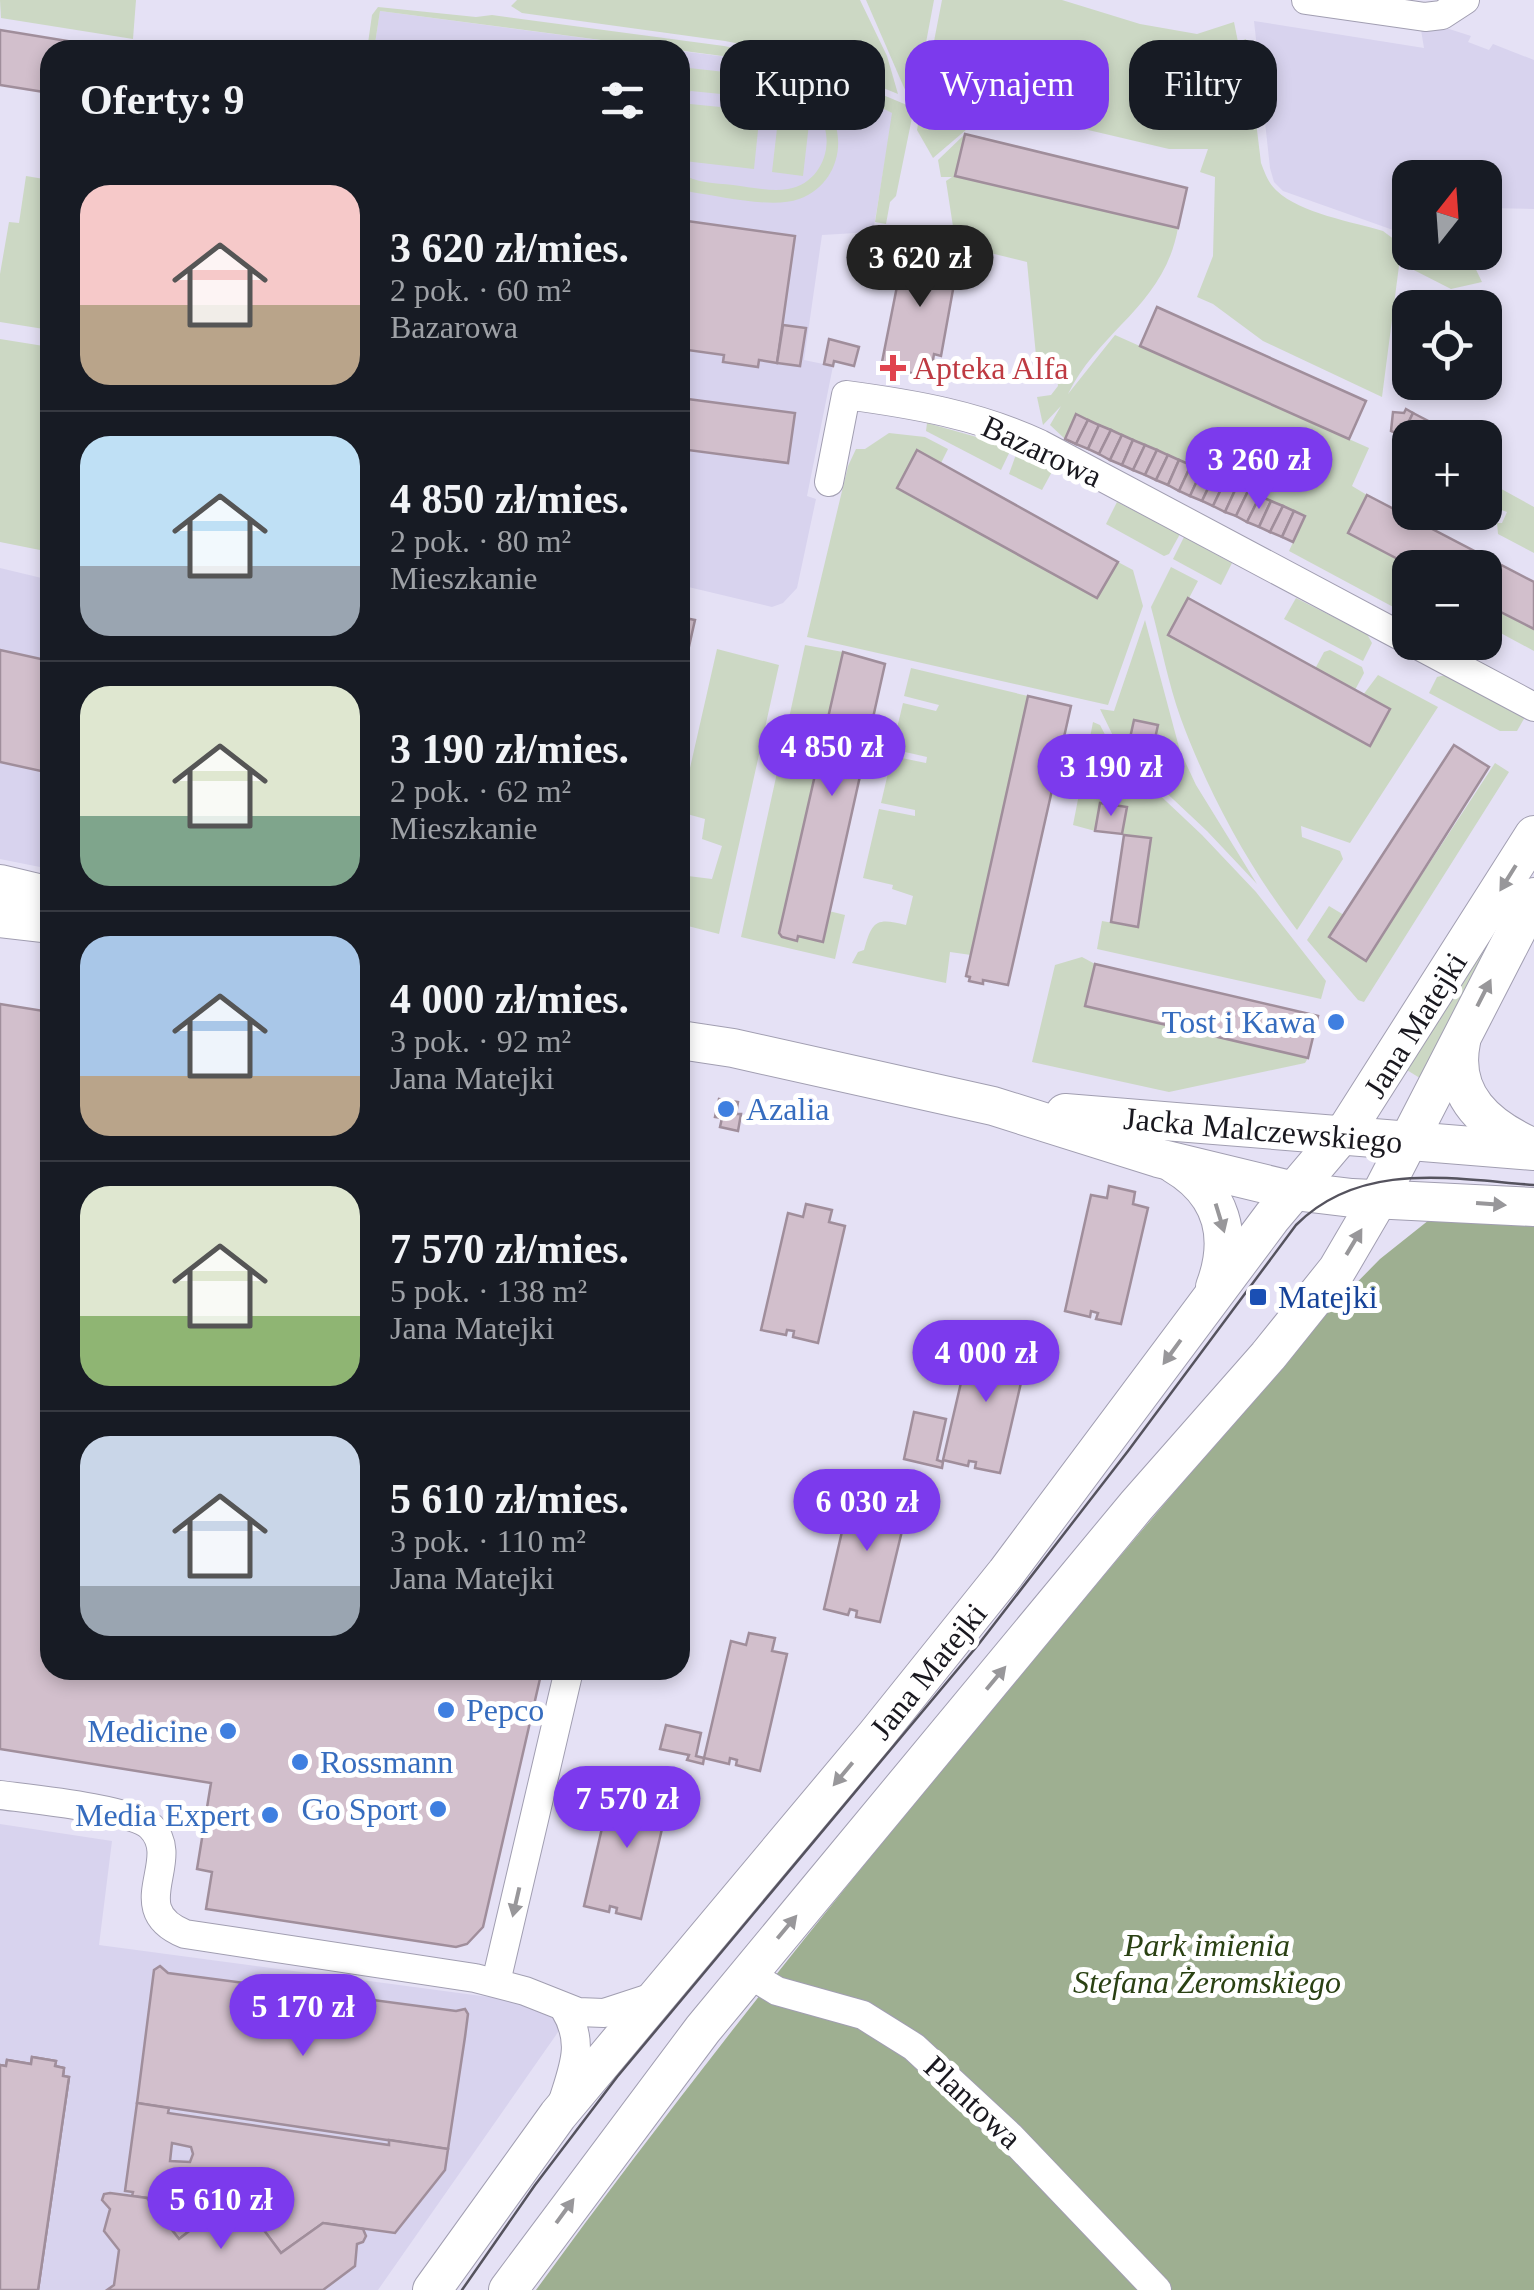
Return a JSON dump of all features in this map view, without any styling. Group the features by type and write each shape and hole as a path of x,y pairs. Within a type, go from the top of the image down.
{"street":[{"path":"1306,0 1426,16 1442,15 1465,0"},
{"name":"Bazarowa","path":"829,482 846,395 962,416 1008,429 1040,444 1392,632"},
{"name":"Bazarowa","path":"1445,660 1534,707"},
{"name":"Jana Matejki","path":"432,2290 558,2115 876,1735 1006,1573 1294,1190 1341,1137 1380,1082 1534,836"},
{"path":"0,884 40,894"},
{"name":"Jana Matejki","path":"508,2290 661,2082 748,1974 1337,1270 1378,1200 1534,897"},
{"path":"0,918 40,923"},
{"name":"Jacka Malczewskiego","path":"690,1033 733,1048"},
{"name":"Jacka Malczewskiego","path":"1463,1035 1459,1075 1473,1106 1490,1124 1534,1150"},
{"name":"Jacka Malczewskiego","path":"690,1042 992,1106 1158,1158 1294,1190 1378,1200 1534,1208"},
{"name":"Jacka Malczewskiego","path":"992,1106 1534,1150"},
{"name":"Jacka Malczewskiego","path":"1158,1158 1193,1176 1222,1214 1222,1264 1206,1305"},
{"path":"496,1982 566,1680"},
{"path":"0,1795 126,1815 150,1826 161,1852 155,1906 167,1924 186,1934 496,1982 526,1990 564,2008 604,2013 658,1995"},
{"name":"Plantowa","path":"748,1974 777,1991 862,2015 914,2048 1010,2136 1157,2290"},
{"path":"558,2115 578,2048 575,2028 564,2008"}],"shaded area":[{"path":"380,11 599,40 376,40"},
{"path":"1254,21 1424,48 1420,24 1443,27 1471,36 1468,42 1489,50 1493,44 1534,60 1534,209 1502,208 1502,160 1392,160 1392,230 1283,191 1274,182 1270,168 1266,130 1277,130 1277,40 1256,40"},
{"path":"690,52 720,56 720,130 885,130 885,109 893,113 873,232 822,235 804,360 833,366 807,496 816,499 797,588 783,603 772,607 690,587"},
{"path":"0,568 40,578 40,867 0,859"},
{"path":"0,1824 112,1841 99,1945 526,2002 563,2025 378,2290 0,2290"}],"green space":[{"path":"0,0 136,0 133,39 1,18"},
{"path":"517,0 860,0 879,40 720,40 522,13 511,6"},
{"path":"866,0 934,0 926,40 905,40 905,90"},
{"path":"942,0 1062,0 1140,24 1197,34 1234,22 1238,40 1129,40 1129,130 1257,130 1267,178 1287,199 1327,216 1383,231 1392,238 1392,270 1398,270 1396,290 1392,290 1382,397 1263,341 1213,304 1197,297 1213,256 1215,177 1200,172 1208,149 1169,149 1088,130 1109,130 1109,40 934,40"},
{"path":"378,7 476,17 492,15 679,40 600,40 380,11 376,40 368,40 372,15"},
{"path":"690,41 720,45 720,56 690,52"},
{"path":"885,52 887,56 898,94 885,89"},
{"path":"690,68 720,71 720,94 690,92"},
{"path":"885,96 905,104 905,130 910,130 886,224 875,222 892,113 885,110"},
{"path":"690,104 720,107 720,130 758,130 754,169 690,162"},
{"path":"777,130 808,130 803,176 772,172"},
{"path":"825,130 837,130 838,134 834,166 814,191 799,199 775,203 690,192 690,178 768,190 803,184 822,163"},
{"path":"917,130 966,130 933,158"},
{"path":"965,134 955,176 1178,228 1171,255 1159,278 1081,371 1068,394 1115,335 1369,448 1352,486 1367,495 1348,533 1392,555 1392,606 1289,551 1305,516 1077,415 1065,439 1050,425 1061,406 1043,425 1037,397 1051,395 1058,386 1055,365 1037,366 1027,262 978,250 954,233 946,181 952,177 941,177 938,160"},
{"path":"26,176 40,178 40,328 0,322 0,274 9,222 19,223"},
{"path":"1414,270 1476,270 1482,282 1451,289"},
{"path":"0,339 40,345 40,550 0,542"},
{"path":"927,423 1012,447 1001,470 926,431"},
{"path":"889,433 925,437 948,449 941,463 917,451 897,488 1097,598 1118,562 1133,570 1143,606 1108,705 807,637 848,466 856,449 865,449"},
{"path":"1018,449 1054,468 1042,490 1009,474"},
{"path":"1502,489 1534,507 1534,553 1498,534 1507,512 1502,510"},
{"path":"1117,502 1180,534 1169,554 1164,556 1106,524"},
{"path":"1184,537 1232,563 1221,585 1173,559"},
{"path":"1171,567 1198,581 1169,636 1369,746 1390,710 1363,695 1378,675 1438,707 1350,843 1301,826 1302,837 1340,851 1343,859 1297,930 1231,829 1181,719 1151,607"},
{"path":"1296,598 1367,634 1372,643 1363,661 1284,619"},
{"path":"1502,613 1534,629 1534,651 1502,634"},
{"path":"1145,620 1180,751 1196,785 1257,884 1124,753 1128,747 1152,752 1158,725 1134,720 1131,736 1117,744 1100,709 1114,711"},
{"path":"805,645 843,652 780,933 783,938 796,941 798,936 822,942 829,911 845,915 835,959 741,937"},
{"path":"717,649 779,665 719,934 690,927 690,876 712,879 722,846 702,839 705,819 690,815 690,768"},
{"path":"1330,650 1362,667 1364,673 1355,690 1315,669 1324,652"},
{"path":"911,668 1028,696 971,955 950,952 946,983 852,963 858,952 864,950 877,924 888,921 906,925 913,896 892,889 893,885 863,878 879,809 915,816 915,810 881,803 892,756 926,763 927,757 892,749 903,703 936,711 939,705 904,696"},
{"path":"1445,675 1525,717 1517,731 1500,731 1429,693 1437,677"},
{"path":"1093,722 1100,725 1114,752 1256,892 1326,981 1321,999 1097,949 1102,921 1137,927 1150,838 1122,834 1127,808 1095,831 1073,825"},
{"path":"1495,763 1509,772 1364,1002 1358,1000 1307,940 1329,906 1344,915 1366,960"},
{"path":"1499,927 1423,1080 1402,1067 1489,933"},
{"path":"1082,957 1095,964 1086,1007 1308,1058 1305,1063 1169,1092 1032,1062 1055,965"},
{"name":"Park imienia Stefana Żeromskiego","path":"1429,1220 1534,1226 1534,2290 536,2290 725,2040 1021,1674 1325,1315 1380,1259"}],"building":[{"path":"0,30 61,40 40,40 40,91 0,85"},
{"path":"965,134 1187,188 1178,228 955,176"},
{"path":"690,221 795,236 777,363 759,360 758,367 723,362 724,355 690,350"},
{"path":"906,241 955,251 951,272 956,273 941,356 934,354 933,360 940,361 937,378 881,367"},
{"path":"1157,307 1366,401 1349,439 1140,346"},
{"path":"783,325 806,328 800,366 777,363"},
{"path":"829,339 859,347 854,366 834,361 833,366 824,364"},
{"path":"690,399 795,413 788,463 690,450"},
{"path":"1406,409 1413,413 1410,420 1392,420 1393,412 1404,413"},
{"path":"1076,414 1088,420 1076,444 1065,439"},
{"path":"1088,420 1099,425 1088,449 1076,444"},
{"path":"1099,425 1111,430 1099,454 1088,449"},
{"path":"1111,430 1122,435 1110,460 1099,454"},
{"path":"1122,435 1133,440 1122,465 1110,460"},
{"path":"1133,440 1145,445 1133,470 1122,465"},
{"path":"1145,445 1157,450 1145,475 1133,470"},
{"path":"917,450 1118,562 1097,598 897,488"},
{"path":"1157,450 1168,455 1156,480 1145,475"},
{"path":"1168,455 1179,460 1168,485 1156,480"},
{"path":"1179,460 1191,465 1179,491 1168,485"},
{"path":"1191,465 1202,470 1190,496 1179,491"},
{"path":"1202,470 1214,476 1202,501 1190,496"},
{"path":"1214,476 1225,481 1213,506 1202,501"},
{"path":"1225,481 1237,486 1225,512 1213,506"},
{"path":"1237,486 1248,491 1236,516 1225,512"},
{"path":"1248,491 1260,496 1247,522 1236,516"},
{"path":"1367,495 1392,508 1392,530 1434,530 1473,550 1392,550 1392,556 1348,533"},
{"path":"1260,496 1271,501 1259,527 1247,522"},
{"path":"1271,501 1283,506 1270,532 1259,527"},
{"path":"1283,506 1294,511 1282,537 1270,532"},
{"path":"1294,511 1305,516 1293,542 1282,537"},
{"path":"1502,565 1534,582 1534,629 1502,613"},
{"path":"1188,598 1390,709 1370,746 1168,635"},
{"path":"0,650 40,659 40,771 0,762"},
{"path":"843,652 885,664 823,942 798,936 797,941 779,933"},
{"path":"1028,696 1071,706 1008,985 983,980 983,984 969,981 966,976"},
{"path":"1134,720 1158,725 1152,752 1128,747"},
{"path":"1454,745 1489,767 1366,961 1329,937"},
{"path":"1100,803 1127,807 1122,834 1095,831"},
{"path":"1124,835 1151,838 1138,927 1111,922"},
{"path":"1095,964 1318,1016 1308,1058 1085,1006"},
{"path":"0,1004 40,1010 40,1680 540,1680 483,1927 467,1944 456,1947 206,1909 212,1872 197,1869 211,1783 0,1749"},
{"path":"719,1099 738,1102 738,1131 720,1127 722,1118 715,1117"},
{"path":"1109,1186 1135,1192 1133,1204 1148,1208 1121,1324 1096,1319 1098,1313 1091,1311 1090,1317 1065,1311 1091,1195 1107,1198"},
{"path":"806,1204 832,1210 829,1222 845,1226 818,1343 793,1337 794,1331 787,1330 786,1335 761,1330 788,1213 803,1217"},
{"path":"988,1335 1014,1341 1011,1354 1027,1357 1000,1473 975,1468 976,1462 969,1461 968,1466 943,1460 970,1344 985,1347"},
{"path":"914,1412 946,1419 937,1460 943,1462 942,1468 904,1459"},
{"path":"869,1484 895,1490 893,1502 908,1506 880,1622 856,1617 857,1611 850,1609 848,1615 824,1609 851,1493 866,1496"},
{"path":"749,1633 775,1638 772,1651 787,1654 760,1771 736,1765 737,1760 730,1758 729,1764 704,1758 731,1641 746,1645"},
{"path":"666,1725 701,1733 696,1756 704,1758 703,1764 687,1760 689,1755 660,1749"},
{"path":"629,1781 655,1787 652,1799 668,1803 641,1919 616,1913 617,1908 610,1906 609,1912 584,1906 611,1789 627,1792"},
{"path":"160,1966 168,1973 456,2011 465,2009 468,2014 448,2149 137,2103 154,1970"},
{"path":"32,2057 56,2061 55,2066 64,2068 63,2076 69,2077 38,2290 0,2290 0,2065 6,2066 7,2060 31,2064"},
{"path":"32,2057 56,2061 55,2066 64,2068 63,2076 69,2077 38,2290 0,2290 0,2065 6,2066 7,2060 31,2064"},
{"path":"137,2103 169,2108 168,2113 389,2145 389,2140 448,2149 445,2170 395,2233 323,2223 281,2253 251,2213 219,2208 179,2239 147,2198 125,2191","holes":["172,2143 191,2147 190,2162 170,2161"]},
{"path":"104,2194 147,2198 179,2239 219,2208 251,2213 281,2253 323,2223 363,2229 366,2236 357,2244 355,2266 323,2290 107,2290 114,2285 119,2250 104,2231 110,2209 102,2200"}],"tram line":[{"path":"462,2290 617,2077 978,1645 1296,1225 1322,1204 1349,1190 1378,1182 1440,1178 1534,1185"}],"place":[{"name":"Apteka Alfa","path":"893,368"},
{"name":"Tost i Kawa","path":"1336,1022"},
{"name":"Azalia","path":"726,1109"},
{"name":"Matejki","path":"1258,1297"},
{"name":"Pepco","path":"446,1710"},
{"name":"Medicine","path":"228,1731"},
{"name":"Rossmann","path":"300,1762"},
{"name":"Go Sport","path":"438,1809"},
{"name":"Media Expert","path":"270,1815"}]}
